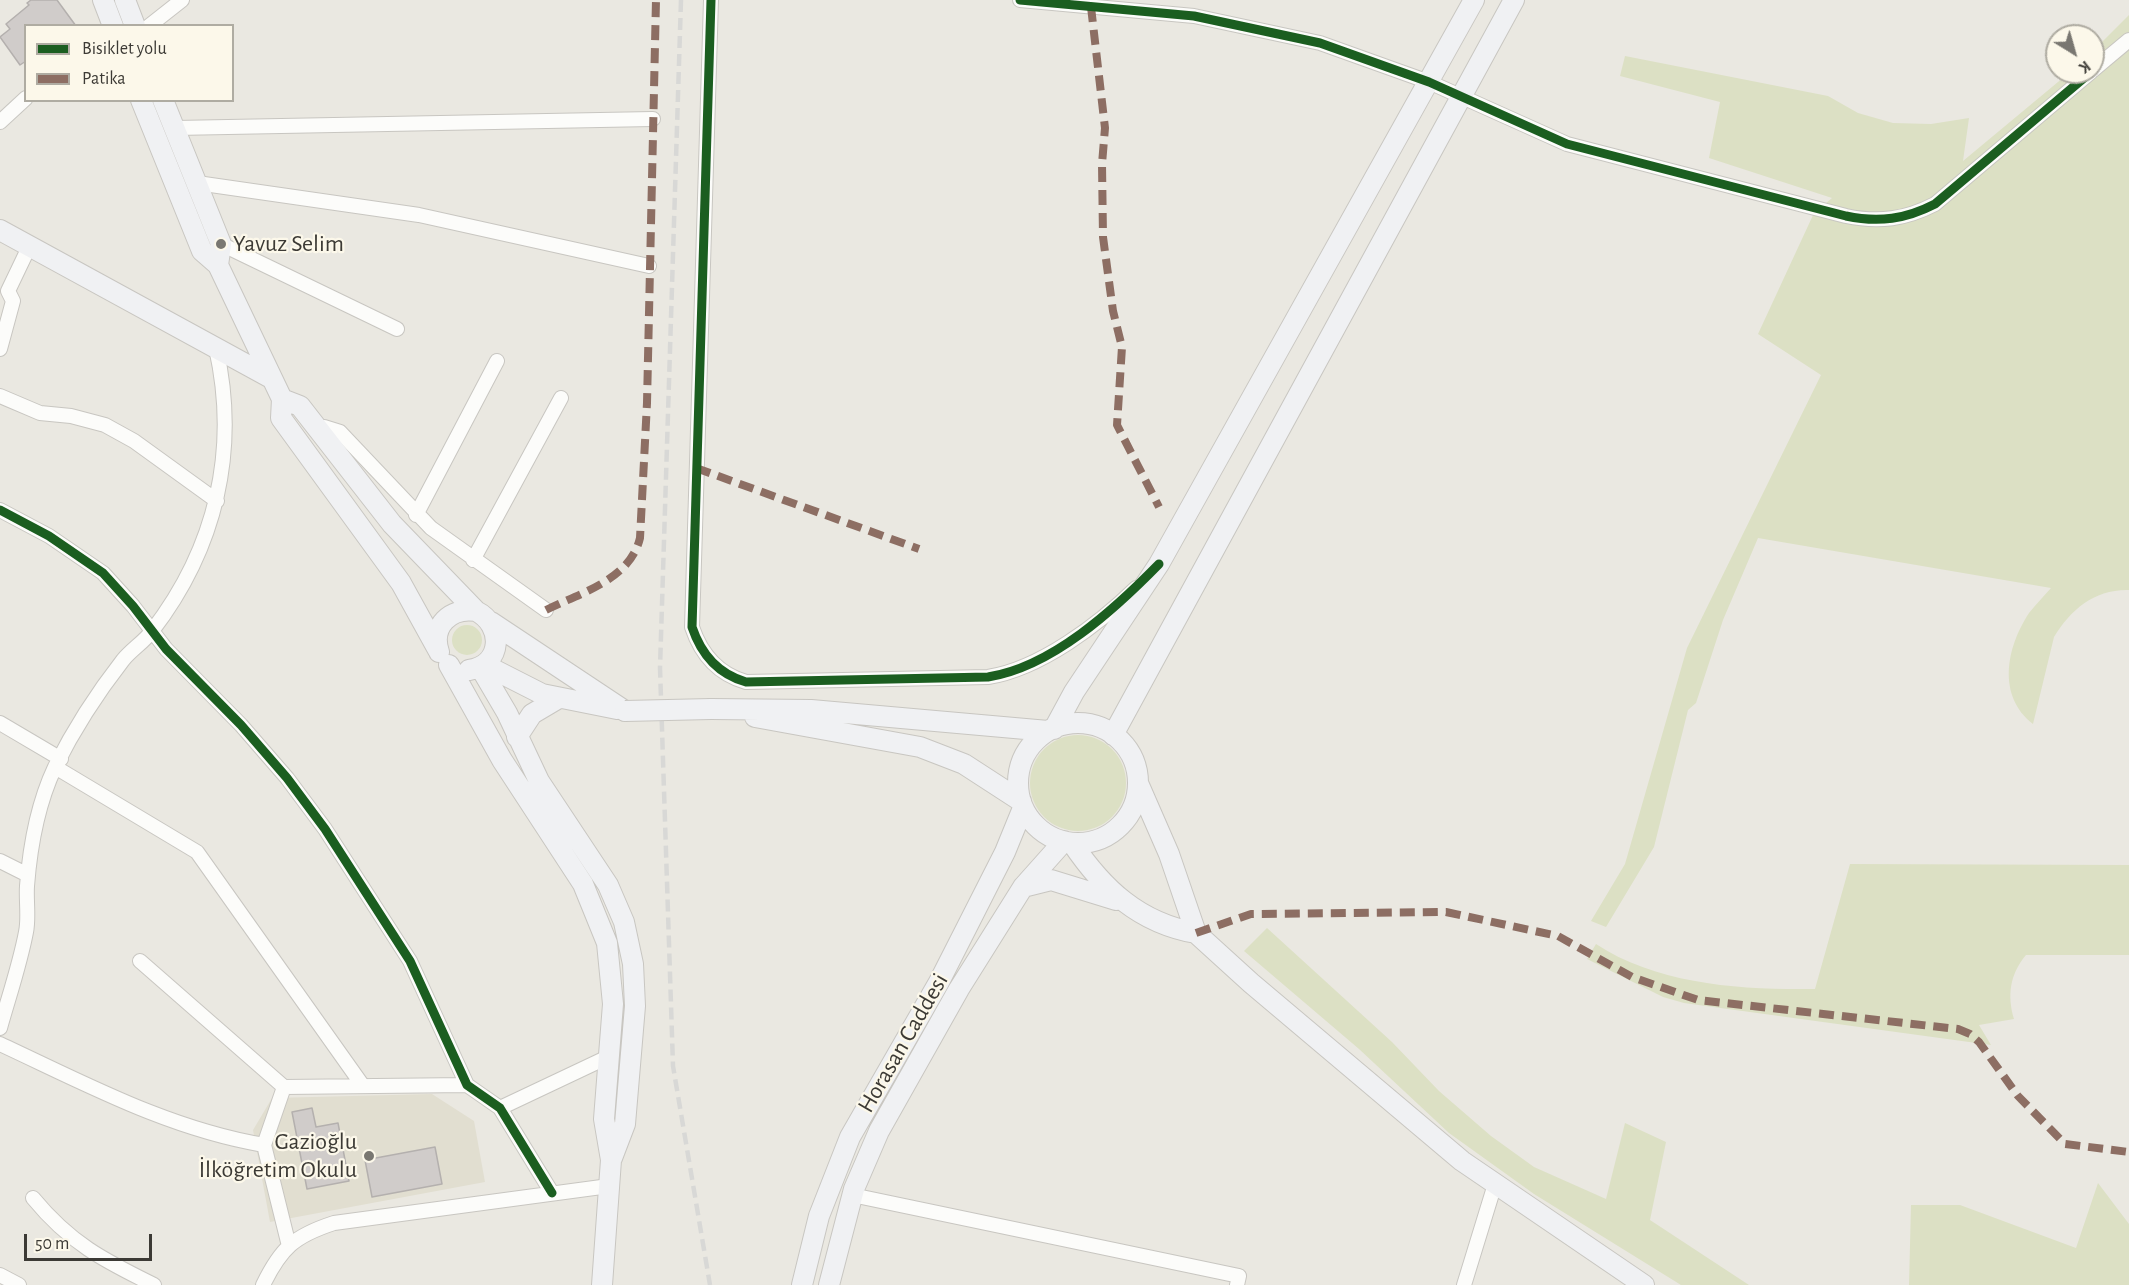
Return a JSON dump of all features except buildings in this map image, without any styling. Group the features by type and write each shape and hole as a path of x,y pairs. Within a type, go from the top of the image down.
{"street":[{"path":"103,0 112,24"},
{"path":"126,0 134,24"},
{"path":"151,24 182,0"},
{"path":"711,0 692,627 705,655 729,676 755,682 988,677 1008,674 1045,656 1102,617 1159,564"},
{"path":"1020,0 1156,11 1231,23 1320,44 1429,82 1567,144 1846,216 1876,221 1907,216 1935,204 2077,84"},
{"path":"1022,804 1018,783 1023,759 1038,739 1051,730 1159,564 1474,0"},
{"path":"1113,735 1514,0"},
{"path":"2105,60 2129,40"},
{"path":"0,122 24,100"},
{"path":"142,102 202,250 218,265 282,399 281,418 401,583 502,760 573,866 598,916 606,943 611,975 610,1056 604,1119 610,1160 602,1285"},
{"path":"164,102 221,244 218,265"},
{"path":"175,128 653,119"},
{"path":"197,183 419,215 649,266"},
{"path":"0,230 271,378"},
{"path":"221,244 397,329"},
{"path":"0,349 14,301 4,290 30,245"},
{"path":"1,1022 27,929 28,875 38,820 58,763 102,689 125,658 152,632 196,558 217,501 223,471 226,422 216,348"},
{"path":"416,515 497,361"},
{"path":"0,396 40,413 89,420 120,433 217,501"},
{"path":"473,560 561,398"},
{"path":"282,399 300,406 392,524 484,616 625,711"},
{"path":"317,428 324,427 340,432 416,515 473,560 546,610"},
{"path":"0,510 49,536 102,573 133,606 152,632 257,743 325,829 410,961 467,1085 500,1108 552,1193"},
{"path":"457,611 484,616 497,640 491,658 482,666 467,670 443,657 436,640 442,622 457,611"},
{"path":"482,666 542,694 625,711 800,709 1051,730 1084,724 1113,735 1127,748 1133,759 1138,783 1169,854 1196,933"},
{"path":"482,666 539,781 608,885 629,943 634,985 625,1124 610,1160"},
{"path":"517,737 532,714 559,698"},
{"path":"711,709 920,747 964,764 1022,804 1038,828 1068,842 1096,876 1123,902 1150,920 1196,933 1251,983 1462,1161 1644,1285"},
{"path":"0,723 197,852 363,1086"},
{"path":"1068,842 1096,840 1118,828 1133,808 1138,783"},
{"name":"Horasan Caddesi","path":"802,1285 819,1216 850,1137 939,982 1005,852 1022,804"},
{"name":"Horasan Caddesi","path":"829,1285 852,1196 866,1159 894,1104 959,989 1023,887 1068,842"},
{"path":"0,861 28,875"},
{"path":"1023,887 1051,880 1123,902"},
{"path":"140,961 284,1087 467,1085"},
{"path":"0,1044 168,1121 230,1139 264,1145"},
{"path":"500,1108 610,1056"},
{"path":"284,1087 264,1145 289,1246"},
{"path":"1464,1285 1496,1184"},
{"path":"263,1285 277,1258 289,1246 305,1235 334,1223 609,1186"},
{"path":"852,1196 1239,1276 1237,1285"},
{"path":"33,1198 78,1244 96,1256 154,1285"},
{"path":"0,1275 18,1285"}],"shaded area":[{"name":"Gazioğlu İlköğretim Okulu","path":"432,1094 474,1121 485,1182 270,1222 253,1130 272,1098"}],"green space":[{"path":"2129,15 2129,590 2105,593 2095,597 2076,610 2061,627 2054,637 2033,724 2014,700 2009,671 2015,641 2021,627 2029,613 2051,588 1758,538 1723,620 1696,703 1688,710 1654,847 1606,927 1591,921 1625,864 1687,648 1821,375 1758,334 1814,213 1832,198 1709,158 1720,102 1620,76 1625,56 1828,96 1858,113 1893,123 1931,124 1969,118 1963,161 2056,84 2105,84 2105,39"},
{"path":"467,625 473,626 481,634 481,646 473,654 467,655 461,654 453,646 452,640 453,634 461,626"},
{"path":"1078,735 1096,738 1112,749 1123,765 1126,783 1123,801 1112,817 1096,828 1078,831 1060,828 1044,817 1033,801 1030,783 1033,765 1044,749 1060,738"},
{"path":"1850,864 2129,865 2129,955 2026,955 2016,970 2011,985 2014,1019 1979,1025 1991,1045 1684,1003 1663,997 1587,959 1596,944 1620,958 1674,977 1730,986 1815,989"},
{"path":"1267,928 1392,1042 1439,1091 1491,1136 1534,1167 1606,1199 1625,1123 1666,1142 1650,1220 1749,1285 1681,1285 1534,1194 1449,1133 1359,1049 1244,951"},
{"path":"2098,1183 2129,1224 2129,1285 1909,1285 1911,1205 1960,1205 2076,1248"}],"railway":[{"path":"681,0 660,668 673,1066 710,1285"}],"marked path":[{"path":"546,610 588,591 615,575 626,565 640,538 647,403 656,0"},
{"path":"1091,7 1105,128 1102,164 1103,237 1113,311 1122,347 1117,425 1159,507"},
{"path":"696,468 919,549"},
{"path":"1196,933 1251,914 1446,912 1558,936 1632,977 1698,1000 1958,1029 1970,1034 1979,1042 2018,1096 2065,1144 2129,1152"}],"cycle path":[{"path":"711,0 692,627 700,646 712,662 727,674 746,682 988,677 1012,671 1059,649 1102,617 1159,564"},
{"path":"1020,0 1194,16 1320,43 1429,82 1567,144 1846,216 1870,219 1903,216 1935,204 2077,84"},
{"path":"0,510 49,536 103,573 133,606 166,649 241,725 287,778 325,829 410,961 467,1085 500,1108 552,1193"}],"place":[{"name":"Yavuz Selim","path":"221,244"},
{"name":"Gazioğlu İlköğretim Okulu","path":"369,1156"}]}
